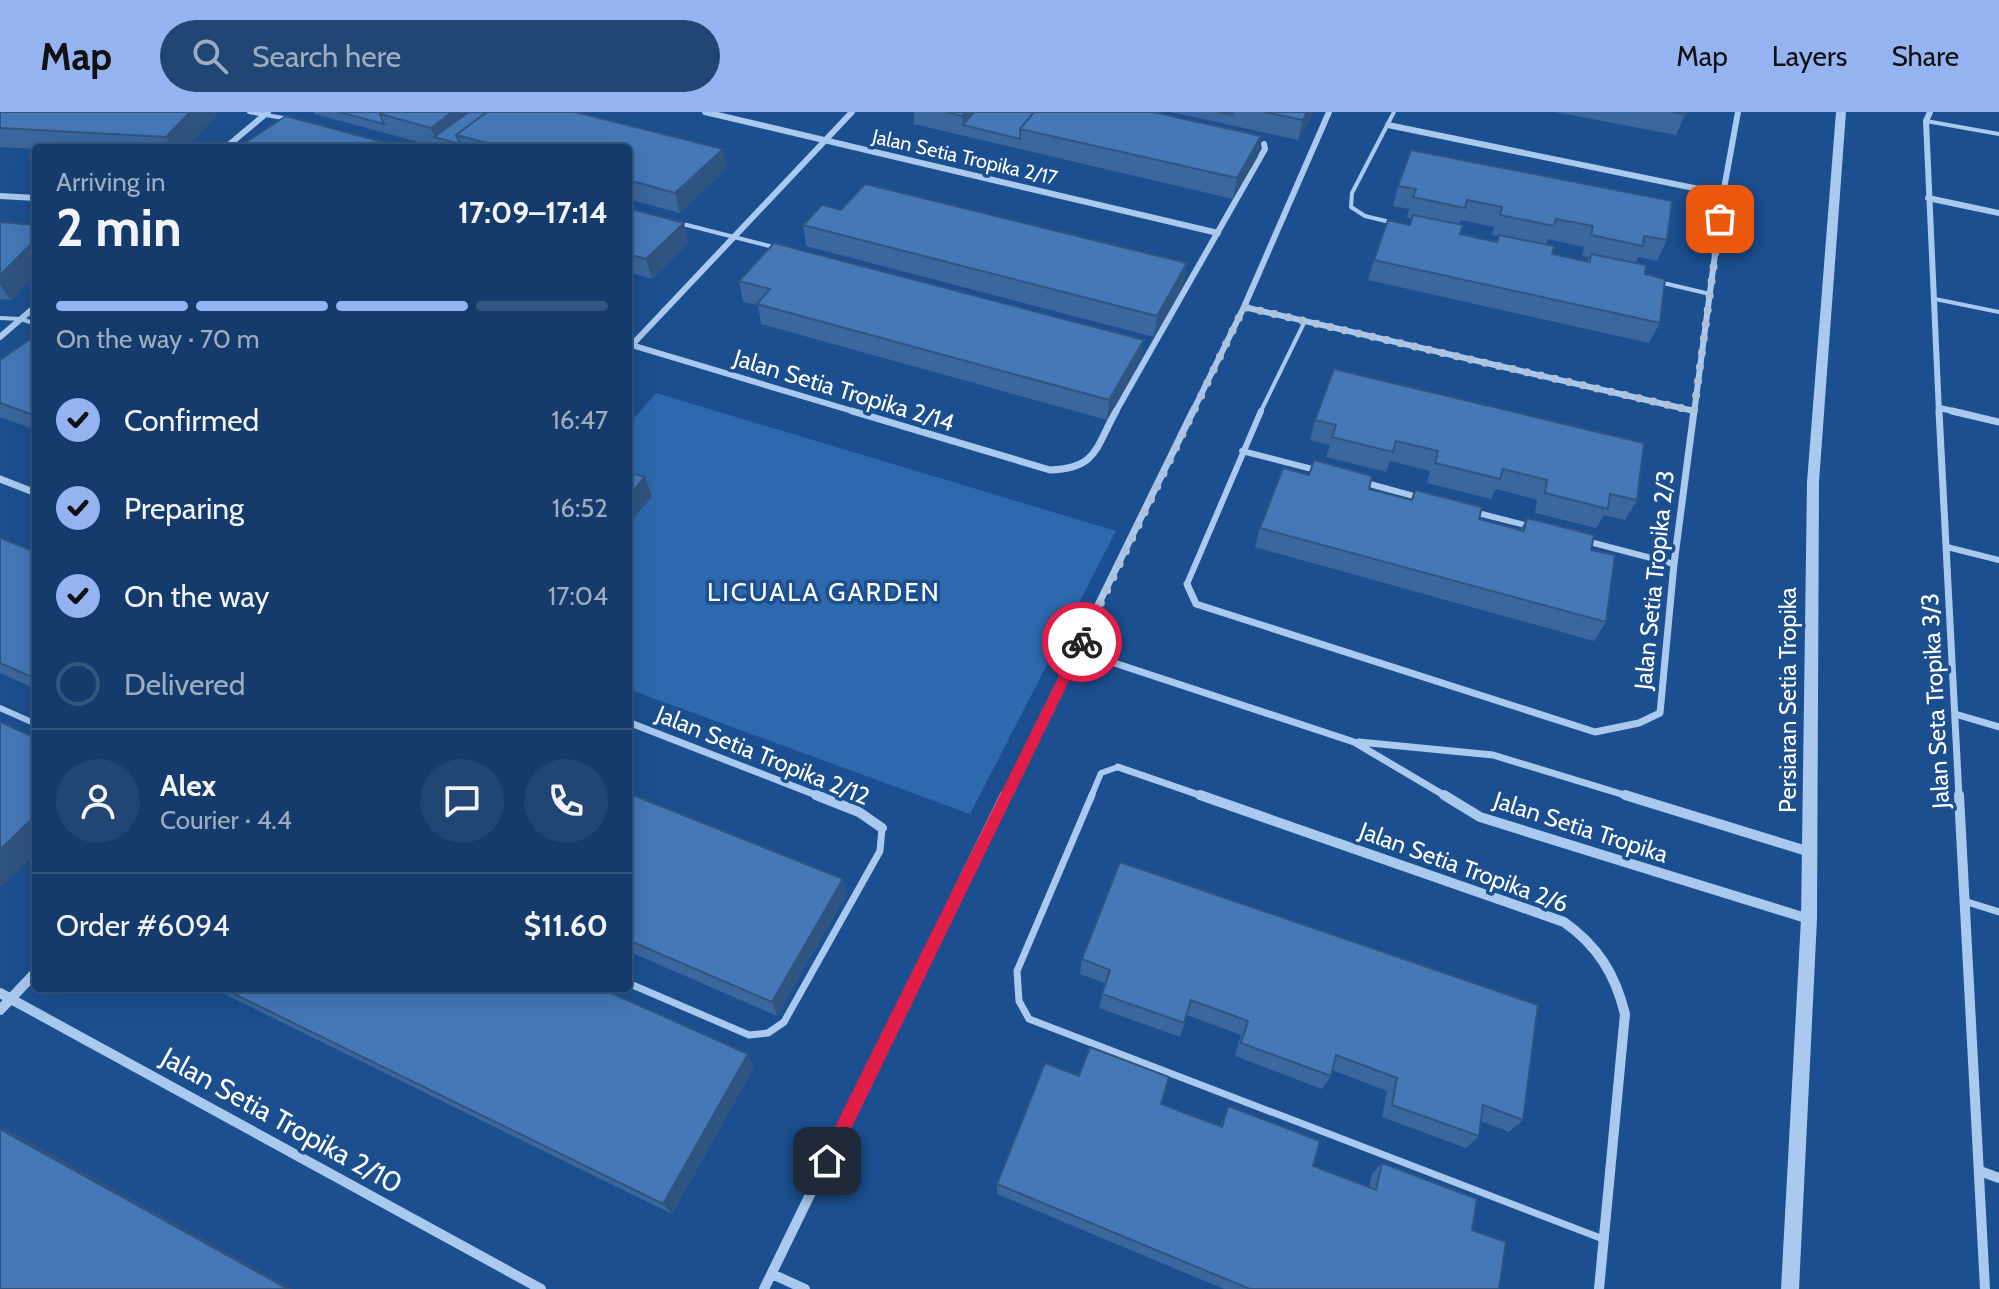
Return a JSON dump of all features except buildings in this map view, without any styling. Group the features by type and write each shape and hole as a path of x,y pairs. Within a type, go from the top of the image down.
{"street":[{"path":"230,144 267,112"},
{"name":"Jalan Setia Tropika 2/17","path":"705,112 1218,233"},
{"path":"632,343 852,112"},
{"path":"764,1289 1244,307 1329,112"},
{"name":"Jalan Setia Tropika 2/3","path":"1187,584 1196,604 1595,732 1639,723 1660,713 1674,564 1723,194 1738,112"},
{"name":"Persiaran Setia Tropika","path":"1790,1289 1809,919 1813,482 1841,112"},
{"name":"Jalan Seta Tropika 3/3","path":"1928,116 1928,198 1985,1289"},
{"path":"1388,125 1723,194"},
{"path":"1151,348 1265,149 1262,143"},
{"path":"0,196 32,198"},
{"path":"1928,198 1999,213"},
{"path":"1244,307 1694,411"},
{"path":"0,337 32,309"},
{"name":"Jalan Setia Tropika 2/14","path":"632,347 1050,470 1074,469 1086,464 1151,348"},
{"path":"1940,408 1999,422"},
{"path":"0,479 32,491"},
{"name":"Jalan Setia Tropika","path":"1078,651 1354,742 1480,817 1809,919"},
{"path":"1955,714 1999,727"},
{"name":"Jalan Setia Tropika 2/12","path":"632,724 859,812 882,828"},
{"name":"Jalan Setia Tropika","path":"1354,742 1493,755 1810,852"},
{"name":"Jalan Setia Tropika 2/6","path":"1118,767 1564,922 1590,939 1620,988 1625,1014 1599,1289"},
{"path":"0,1010 32,976"},
{"name":"Jalan Setia Tropika 2/10","path":"0,993 541,1289"},
{"path":"1980,1171 1999,1178"},
{"path":"772,1274 805,1289"}],"lane":[{"path":"249,112 267,112 296,121"},
{"path":"1394,112 1352,193 1351,207 1365,216 1395,223"},
{"path":"1928,116 1999,134"},
{"path":"673,221 778,249"},
{"path":"1650,280 1710,294"},
{"path":"1935,299 1999,312"},
{"path":"0,318 32,323"},
{"path":"1187,584 1242,451 1304,323"},
{"path":"1137,344 1151,348"},
{"path":"1242,451 1319,471"},
{"path":"1350,479 1427,499"},
{"path":"1473,512 1535,528"},
{"path":"1581,540 1674,564"},
{"path":"1947,547 1999,560"},
{"path":"0,708 32,722"},
{"path":"1118,767 1101,773 1017,971 1019,1001 1029,1019 1603,1239"},
{"path":"632,985 749,1035 765,1036 775,1030 784,1022 880,851 882,828"},
{"path":"1964,901 1999,912"}],"shaded area":[{"name":"LICUALA GARDEN","path":"656,393 1116,531 970,814 632,690 632,420"}],"way so far":[{"path":"1082,642 1244,307 1694,411 1720,219"}],"district":[{"name":"LICUALA GARDEN","path":"824,592"}],"route":[{"path":"827,1161 1082,642"}]}
